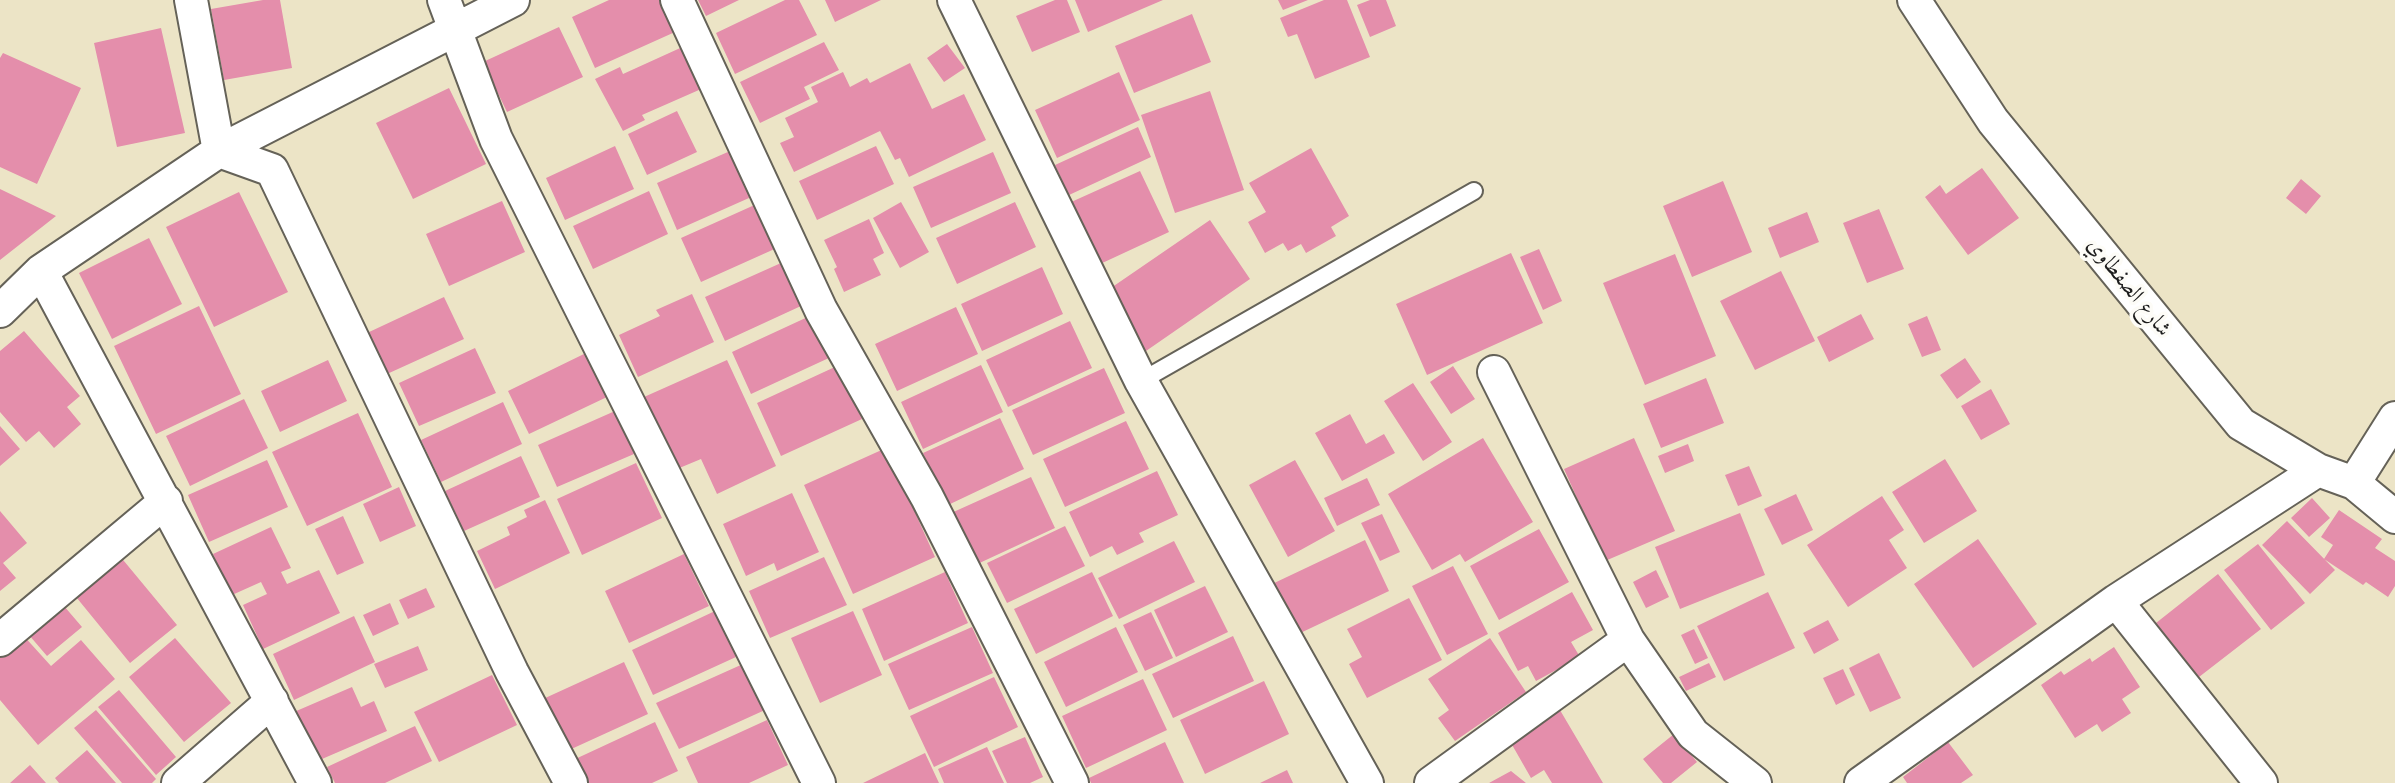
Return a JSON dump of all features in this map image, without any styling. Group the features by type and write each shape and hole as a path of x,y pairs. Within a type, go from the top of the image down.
{"street":[{"path":"191,0 219,151"},
{"path":"0,311 41,271 219,151 450,14 513,0"},
{"path":"677,0 821,310 927,497 1072,783"},
{"path":"954,0 1141,381 1367,783"},
{"name":"شارع الصفطاوي","path":"1914,0 1993,121 2241,424 2318,470 2354,483 2395,517"},
{"path":"450,14 496,139 819,783"},
{"path":"219,151 272,170 512,672 571,783"},
{"path":"41,271 315,783"},
{"path":"1494,372 1628,640 1693,734 1755,783"},
{"path":"2354,483 2395,418"},
{"path":"1861,783 2116,601 2318,470"},
{"path":"0,640 166,501"},
{"path":"2116,601 2261,783"},
{"path":"1431,783 1628,640"},
{"path":"178,783 272,701"}],"lane":[{"path":"1141,381 1474,191"}],"building":[{"path":"280,0 292,68 224,80 211,9"},
{"path":"609,0 660,0 675,32 595,68 572,17"},
{"path":"698,0 739,0 706,16"},
{"path":"785,0 799,0 817,35 735,74 716,33"},
{"path":"825,0 881,0 835,22"},
{"path":"1055,0 1067,0 1080,32 1032,52 1016,16"},
{"path":"1075,0 1163,0 1088,32"},
{"path":"1278,0 1308,0 1283,10"},
{"path":"1324,0 1347,0 1370,57 1315,79 1297,34 1288,37 1280,18"},
{"path":"1370,0 1386,0 1396,26 1370,37 1357,5"},
{"path":"1192,14 1211,62 1134,93 1115,46"},
{"path":"559,27 583,77 507,112 483,62"},
{"path":"161,28 185,133 117,147 94,43"},
{"path":"824,42 839,70 804,87 810,99 760,123 740,82"},
{"path":"689,44 708,86 642,115 645,120 623,131 595,79 620,67 623,74"},
{"path":"947,44 965,68 944,82 927,58"},
{"path":"3,53 81,88 37,184 0,167 0,58"},
{"path":"910,63 932,109 964,94 986,140 909,177 900,158 895,160 880,131 794,172 780,143 794,137 785,118 818,102 811,87 843,72 850,87 867,78 870,83"},
{"path":"1119,72 1140,120 1057,158 1035,110"},
{"path":"449,88 486,164 413,199 376,123"},
{"path":"1210,91 1244,190 1175,213 1141,115"},
{"path":"677,111 697,152 647,175 628,134"},
{"path":"1138,127 1151,157 1069,195 1055,165"},
{"path":"615,146 634,189 565,220 546,178"},
{"path":"876,146 894,184 817,220 799,181"},
{"path":"737,148 758,194 677,230 657,183"},
{"path":"1311,148 1349,216 1331,227 1336,236 1306,253 1301,244 1288,251 1283,243 1265,253 1248,222 1266,212 1249,183"},
{"path":"993,152 1011,193 931,228 913,187"},
{"path":"1982,168 2019,218 1968,255 1925,197 1940,185 1946,194"},
{"path":"1140,171 1169,232 1098,265 1069,203"},
{"path":"2301,179 2321,196 2306,214 2286,198"},
{"path":"1723,181 1752,252 1692,277 1663,206"},
{"path":"0,189 56,216 0,260"},
{"path":"649,191 668,234 593,269 573,226"},
{"path":"239,192 288,292 214,327 166,227"},
{"path":"502,201 525,252 449,286 426,234"},
{"path":"901,202 929,252 900,268 873,218"},
{"path":"1015,202 1036,247 957,284 936,238"},
{"path":"759,203 779,247 701,282 681,238"},
{"path":"1879,209 1904,269 1867,283 1843,223"},
{"path":"1807,212 1819,242 1780,258 1768,228"},
{"path":"869,219 884,253 873,259 881,275 844,292 834,269 837,267 824,240"},
{"path":"1210,220 1250,279 1146,351 1105,292"},
{"path":"149,238 182,304 112,339 79,273"},
{"path":"1539,249 1562,301 1543,310 1520,257"},
{"path":"1511,253 1543,323 1427,375 1396,304"},
{"path":"1675,254 1716,356 1645,385 1603,283"},
{"path":"781,263 801,306 725,341 705,297"},
{"path":"1042,267 1063,314 982,351 961,304"},
{"path":"1781,271 1815,341 1755,370 1720,301"},
{"path":"692,294 714,342 638,377 619,335 660,316 656,310"},
{"path":"444,297 464,339 387,374 367,333"},
{"path":"199,306 241,394 156,434 114,346"},
{"path":"956,307 978,354 897,391 875,344"},
{"path":"1861,314 1874,339 1829,362 1817,337"},
{"path":"812,315 831,357 751,394 732,352"},
{"path":"1927,316 1941,350 1922,357 1908,324"},
{"path":"1070,321 1092,368 1008,407 986,360"},
{"path":"24,331 80,396 67,407 81,424 54,448 39,431 26,442 0,412 0,351"},
{"path":"475,348 496,393 419,426 399,383"},
{"path":"586,353 607,397 529,434 508,391"},
{"path":"1965,358 1981,382 1957,399 1940,375"},
{"path":"328,360 347,401 280,432 261,391"},
{"path":"727,360 776,466 717,494 701,459 677,469 644,397"},
{"path":"981,365 1003,412 923,449 901,402"},
{"path":"837,366 862,419 781,456 757,403"},
{"path":"1453,366 1475,399 1451,414 1430,382"},
{"path":"1104,368 1125,413 1033,455 1012,410"},
{"path":"1706,378 1724,423 1661,448 1643,404"},
{"path":"1413,383 1452,442 1423,461 1384,401"},
{"path":"1991,389 2010,424 1981,440 1961,406"},
{"path":"244,399 268,448 190,486 166,436"},
{"path":"503,402 522,444 441,482 421,440"},
{"path":"615,411 634,454 557,487 538,445"},
{"path":"358,413 392,487 307,526 272,452"},
{"path":"1350,414 1366,444 1384,434 1395,453 1342,481 1315,433"},
{"path":"1000,418 1024,469 948,505 923,453"},
{"path":"1126,421 1149,469 1065,507 1043,459"},
{"path":"0,426 20,449 0,466"},
{"path":"1483,438 1533,522 1465,562 1460,554 1432,570 1388,494"},
{"path":"1634,438 1675,531 1605,561 1564,469"},
{"path":"1688,444 1694,461 1665,473 1658,456"},
{"path":"886,448 935,557 853,594 804,485"},
{"path":"521,456 540,497 464,531 445,491"},
{"path":"1945,459 1977,511 1924,543 1892,492"},
{"path":"267,460 288,507 209,542 188,495"},
{"path":"1295,460 1335,531 1288,557 1249,485"},
{"path":"636,463 662,518 582,555 557,499"},
{"path":"1749,466 1762,496 1738,506 1725,475"},
{"path":"1157,471 1178,515 1139,533 1144,542 1117,555 1112,546 1090,557 1069,512"},
{"path":"1031,477 1055,528 973,566 949,514"},
{"path":"1367,478 1380,505 1337,526 1324,498"},
{"path":"399,487 416,526 380,542 363,504"},
{"path":"792,493 819,552 777,571 774,563 746,576 723,524"},
{"path":"1796,494 1813,530 1782,545 1764,509"},
{"path":"1882,496 1904,530 1889,540 1907,568 1848,607 1807,545"},
{"path":"2312,498 2330,518 2309,537 2291,518"},
{"path":"545,500 570,553 495,589 477,551 510,535 507,527 527,517 524,510"},
{"path":"2339,510 2382,539 2375,548 2395,561 2395,586 2388,597 2366,582 2363,585 2324,559 2333,545 2321,537"},
{"path":"0,511 27,543 3,563 16,578 0,591"},
{"path":"1740,513 1765,575 1680,609 1655,547"},
{"path":"1382,514 1400,552 1380,561 1361,523"},
{"path":"343,516 364,563 337,575 315,529"},
{"path":"2287,521 2335,570 2310,594 2262,545"},
{"path":"1065,526 1085,566 1007,603 987,563"},
{"path":"271,527 291,568 281,572 287,584 319,570 340,613 263,649 243,605 267,594 261,582 232,595 213,554"},
{"path":"1539,529 1569,582 1499,620 1470,566"},
{"path":"1978,539 2037,624 1973,668 1914,584"},
{"path":"1365,540 1389,591 1294,636 1270,585"},
{"path":"1174,541 1195,582 1119,619 1098,578"},
{"path":"2258,544 2305,603 2271,630 2224,570"},
{"path":"684,554 709,606 629,643 605,591"},
{"path":"119,555 177,625 130,663 72,592"},
{"path":"824,557 847,605 770,638 749,591"},
{"path":"1453,566 1488,634 1447,655 1412,586"},
{"path":"1656,570 1669,597 1646,608 1633,582"},
{"path":"945,572 968,623 884,661 862,609"},
{"path":"1092,572 1113,616 1036,654 1014,609"},
{"path":"2218,574 2261,629 2199,677 2156,623"},
{"path":"1205,586 1228,632 1176,657 1154,610"},
{"path":"426,588 435,607 408,619 399,600"},
{"path":"1572,592 1593,630 1571,642 1580,657 1536,681 1528,666 1518,671 1498,633"},
{"path":"1768,592 1795,648 1724,681 1697,626"},
{"path":"1409,598 1442,660 1367,698 1349,664 1362,657 1347,629"},
{"path":"390,603 399,624 373,636 363,615"},
{"path":"64,606 82,627 47,656 29,635"},
{"path":"715,611 736,657 653,695 632,650"},
{"path":"853,611 882,675 820,703 791,638"},
{"path":"1151,612 1173,658 1145,671 1123,625"},
{"path":"354,616 375,662 294,700 273,654"},
{"path":"1828,620 1839,640 1814,654 1803,633"},
{"path":"972,627 993,673 909,710 888,664"},
{"path":"1116,627 1138,672 1066,707 1044,662"},
{"path":"1694,629 1708,658 1695,664 1681,635"},
{"path":"22,634 51,666 81,640 115,679 38,745 0,700 0,653"},
{"path":"1233,636 1254,681 1173,718 1152,674"},
{"path":"175,638 231,703 184,742 129,677"},
{"path":"1490,638 1526,692 1455,741 1438,718 1449,710 1428,679"},
{"path":"418,646 428,670 385,688 374,664"},
{"path":"2114,647 2140,687 2122,699 2131,713 2102,732 2097,724 2075,738 2041,685 2061,671 2064,675"},
{"path":"1879,653 1901,698 1870,712 1849,668"},
{"path":"624,662 648,714 567,751 543,699"},
{"path":"1709,663 1716,677 1686,691 1679,677"},
{"path":"743,664 765,710 679,749 656,703"},
{"path":"1843,669 1855,695 1836,705 1823,678"},
{"path":"492,675 517,725 439,762 414,712"},
{"path":"994,677 1018,727 934,767 910,716"},
{"path":"1143,679 1167,730 1086,768 1062,716"},
{"path":"1264,681 1289,734 1205,774 1180,720"},
{"path":"352,687 361,707 374,701 387,731 315,762 294,712"},
{"path":"119,690 176,757 156,775 98,707"},
{"path":"1557,705 1603,783 1552,783 1544,770 1531,778 1511,743 1526,734 1521,726"},
{"path":"96,710 156,779 152,783 122,783 74,728"},
{"path":"767,720 788,765 749,783 698,783 686,757"},
{"path":"655,722 678,771 652,783 581,783 571,761"},
{"path":"415,726 432,761 385,783 335,783 327,767"},
{"path":"1674,734 1697,762 1671,783 1663,783 1643,759"},
{"path":"1025,737 1043,777 1030,783 1007,783 992,751"},
{"path":"1165,742 1184,783 1091,783 1089,778"},
{"path":"1948,742 1973,775 1961,783 1907,783 1903,777"},
{"path":"987,747 1004,783 944,783 938,769"},
{"path":"87,750 116,783 59,783 55,778"},
{"path":"925,753 939,783 863,783"},
{"path":"30,765 46,783 10,783"},
{"path":"1287,770 1293,783 1260,783"},
{"path":"1511,771 1526,783 1489,783"}]}
